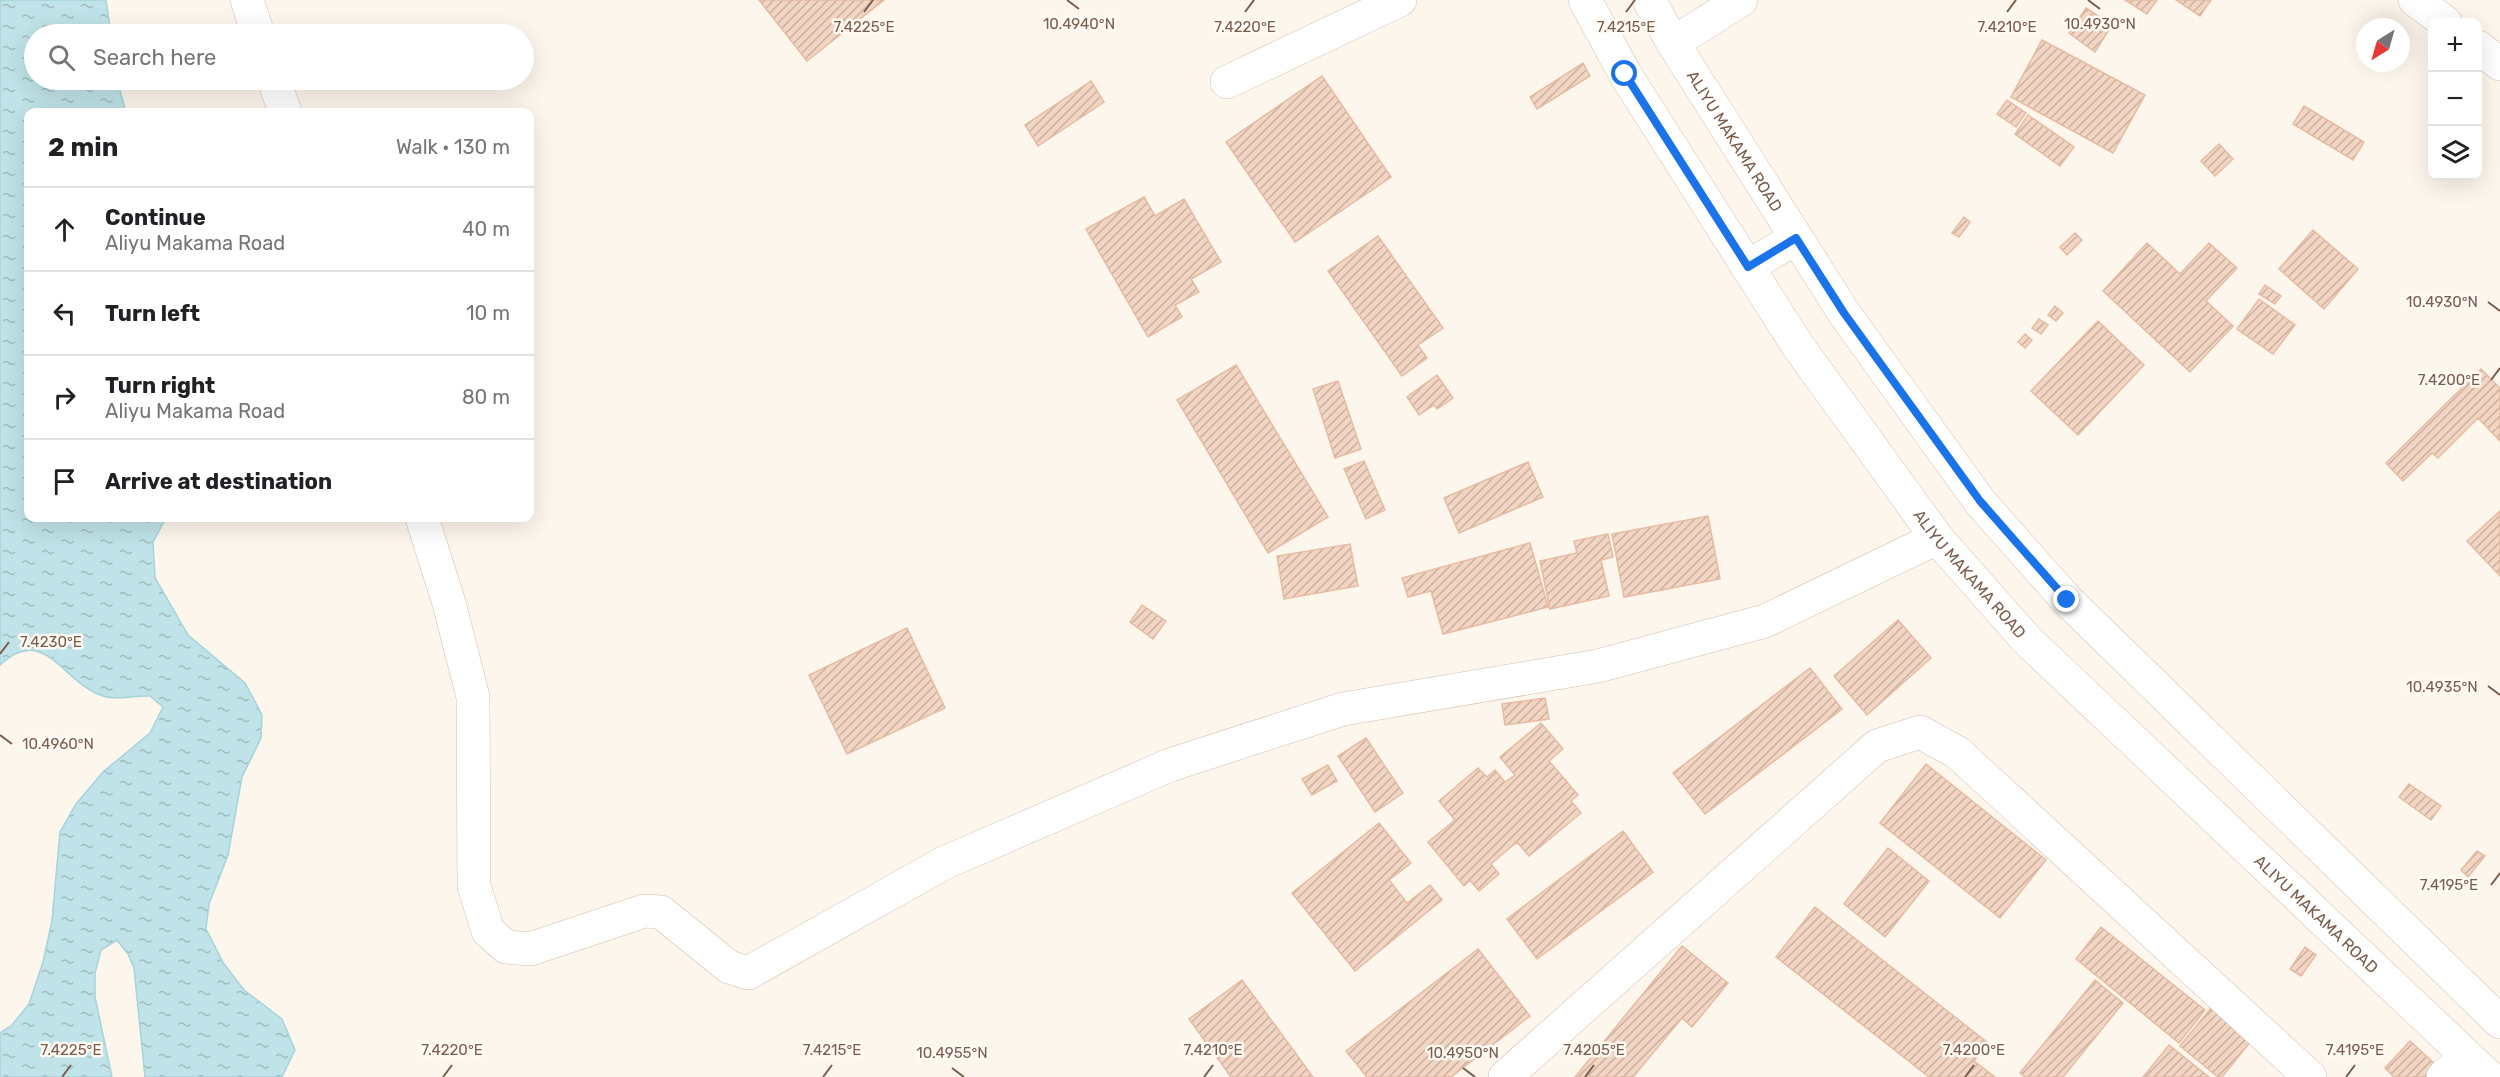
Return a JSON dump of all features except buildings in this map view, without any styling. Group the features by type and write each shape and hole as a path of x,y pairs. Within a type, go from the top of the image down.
{"street":[{"path":"248,0 255,24"},
{"path":"1227,82 1400,0"},
{"name":"ALIYU MAKAMA ROAD","path":"1585,0 1625,74 1798,346 1937,538 2026,640 2466,1070"},
{"name":"ALIYU MAKAMA ROAD","path":"1649,0 1673,43 1844,313 1980,501 2067,600 2500,1022"},
{"path":"1673,43 1741,0"},
{"path":"2415,0 2440,18"},
{"path":"2482,50 2500,64"},
{"path":"277,90 284,108"},
{"path":"1748,267 1796,238"},
{"path":"423,522 449,603 473,697 474,886 488,931 506,947 530,949 644,911 661,912 729,967 748,973 944,863 1170,765 1343,709 1598,666 1765,621 1937,538"},
{"path":"1505,1077 1877,746 1920,732 1958,753 2310,1077"}],"water":[{"path":"0,0 106,0 110,24 24,24 24,90 120,90 125,108 24,108 24,522 164,522 153,542 155,578 188,635 245,683 262,715 261,738 242,777 228,855 209,904 206,929 224,964 244,990 282,1019 295,1050 282,1077 145,1077 134,968 128,954 117,940 101,950 95,973 95,997 112,1077 0,1077 0,1033 12,1025 29,1004 43,962 52,921 60,832 76,804 103,772 150,733 163,707 150,696 114,698 103,696 76,680 42,653 29,650 16,654 0,665"}],"route":[{"path":"1625,74 1748,267 1796,238 1844,313 1980,501 2067,600"}]}
